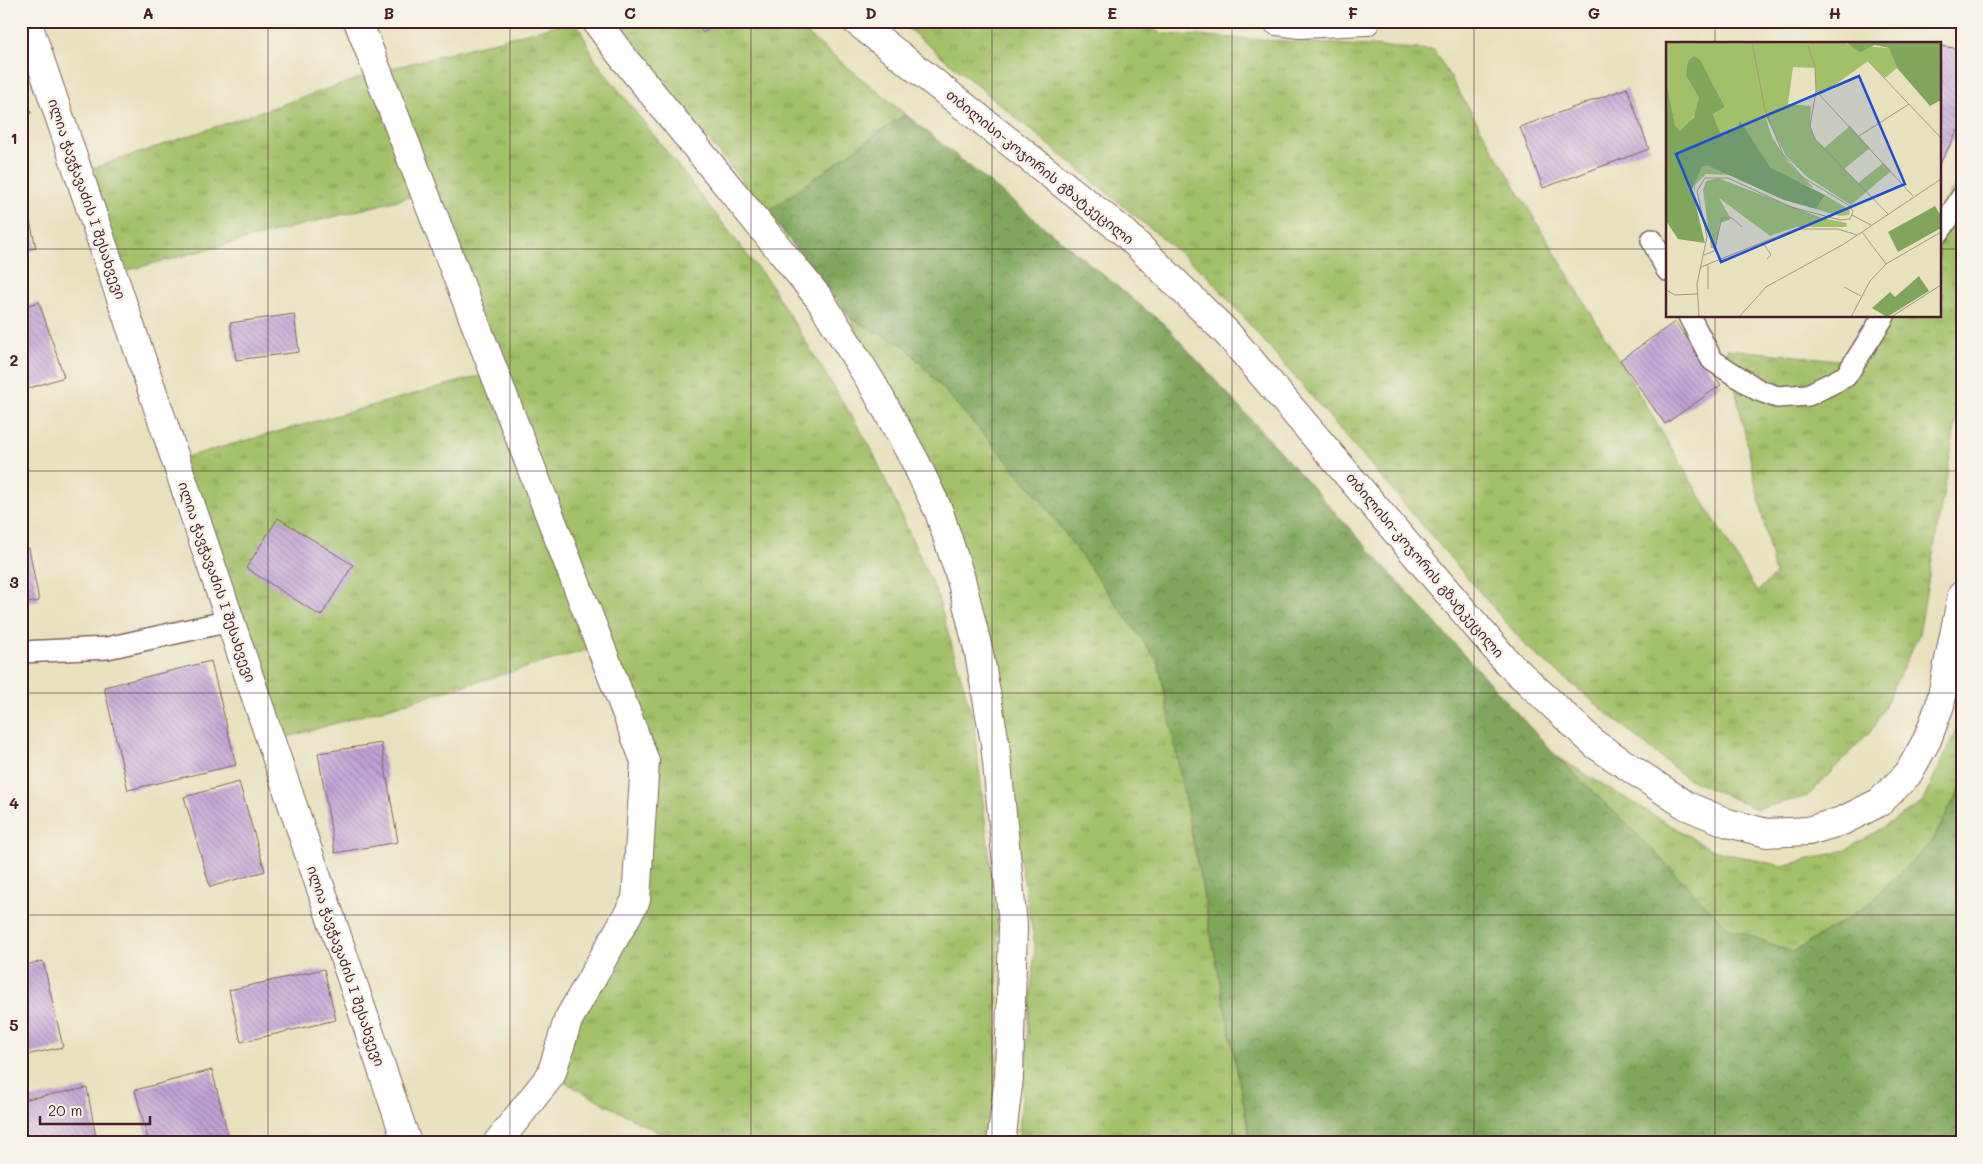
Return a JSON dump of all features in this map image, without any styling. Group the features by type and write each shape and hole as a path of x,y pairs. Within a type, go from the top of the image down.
{"main road":[{"name":"ილია ჭავჭავაძის I შესახვევი","path":"27,21 407,1143"},
{"path":"358,21 646,761 636,900 568,1020 552,1075 497,1143"},
{"path":"596,21 621,55 819,298 873,385 940,512 979,653 995,743 1013,925 1009,1077 1000,1143"},
{"name":"თბილისი-კოჯორის გზატკეცილი","path":"856,21 1124,233 1227,333 1507,662 1596,745 1687,806 1728,823 1768,833 1808,830 1842,821 1880,802 1908,774 1927,740 1940,705 1962,595"},
{"path":"1277,21 1298,24 1366,21"}],"lane":[{"path":"1940,231 1962,198"},
{"path":"1652,240 1666,268"},
{"path":"1690,318 1712,360 1758,390 1777,397 1808,395 1846,376 1883,318"},
{"path":"21,652 107,648 230,621"}],"green space":[{"path":"576,21 595,60 770,284 870,446 937,594 973,719 998,927 996,1082 990,1143 678,1143 551,1075 636,900 645,761 600,646 271,742 175,460 494,372 425,193 113,274 79,173 378,72"},
{"path":"612,21 791,21 905,114 767,212"},
{"path":"899,21 1129,21 1164,34 1434,50 1757,592 1775,575 1727,349 1848,361 1874,318 1940,318 1940,209 1962,174 1962,387 1919,634 1875,726 1808,796 1757,809 1686,778 1528,648 1208,276"},
{"path":"905,114 1166,326 1557,757 1636,833 1727,927 1793,952 1865,907 1932,842 1962,785 1962,1143 1251,1143 1159,663 1035,492 905,346 850,318 767,212"},
{"path":"850,318 905,346 1035,492 1159,663 1251,1143 1018,1143 1035,946 984,651 941,500"},
{"path":"1962,717 1962,785 1932,842 1865,907 1793,952 1726,927 1636,833 1557,757 1712,850 1782,866 1846,850 1922,803"}],"building":[{"path":"696,21 722,21 703,33"},
{"path":"1940,46 1962,49 1962,123 1940,163"},
{"path":"21,85 31,113 21,116"},
{"path":"1627,88 1649,149 1543,188 1520,127"},
{"path":"21,180 36,248 21,251"},
{"path":"39,302 64,377 21,391 21,307"},
{"path":"294,314 299,352 236,360 230,323"},
{"path":"1675,322 1721,385 1665,424 1620,360"},
{"path":"278,518 353,565 321,616 246,568"},
{"path":"29,548 39,601 21,604 21,550"},
{"path":"211,661 236,765 128,790 104,687"},
{"path":"381,743 398,842 335,853 318,753"},
{"path":"239,782 265,871 210,887 184,797"},
{"path":"43,961 63,1047 21,1056 21,966"},
{"path":"324,969 336,1020 241,1042 229,990"},
{"path":"212,1070 230,1143 149,1143 135,1090"},
{"path":"87,1088 97,1143 25,1143 21,1125 21,1100"}]}
